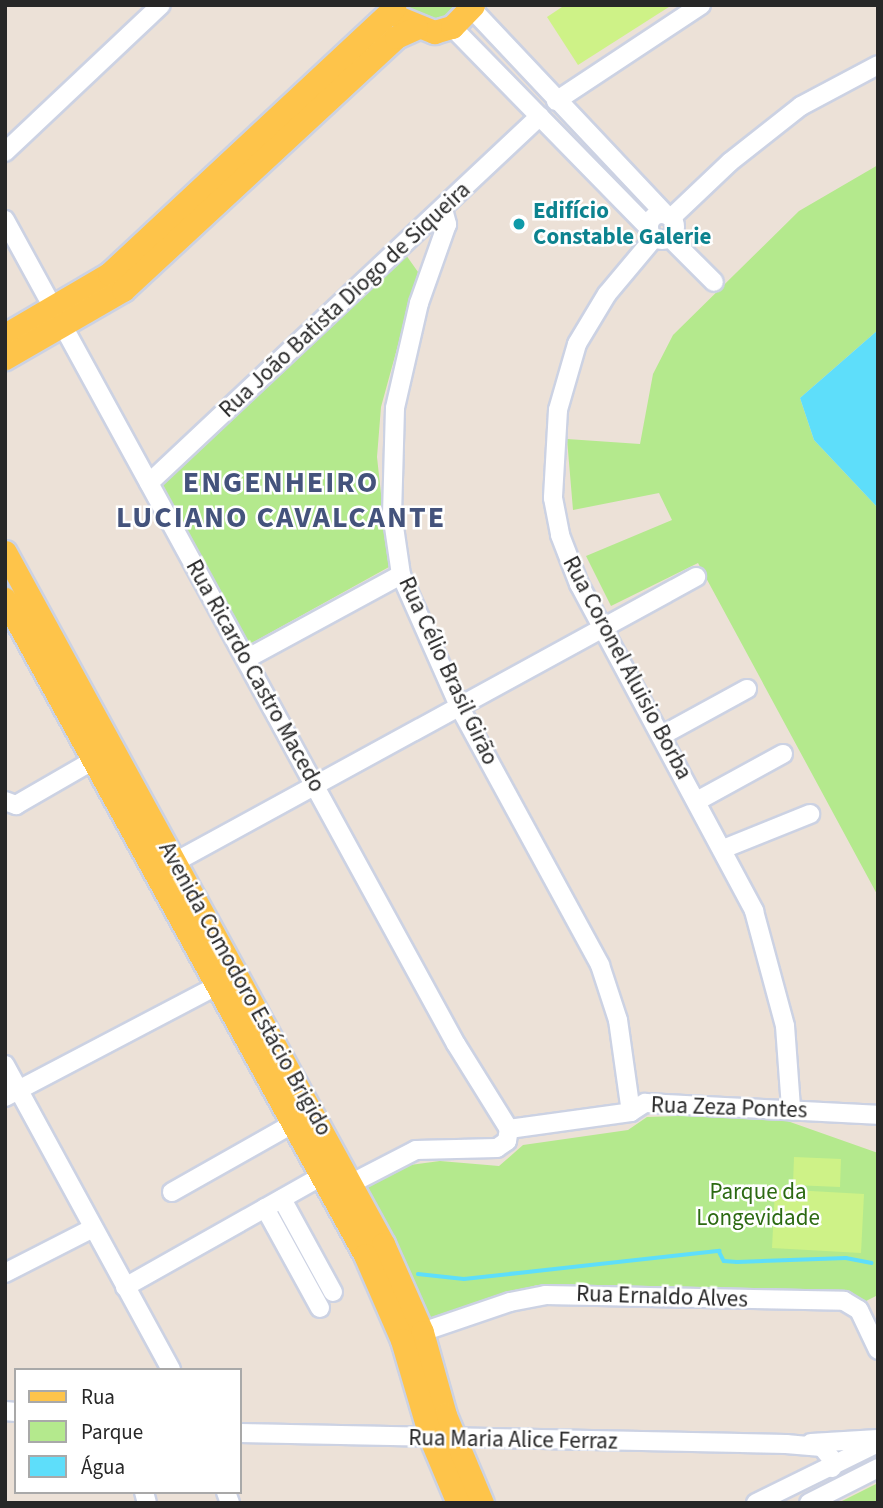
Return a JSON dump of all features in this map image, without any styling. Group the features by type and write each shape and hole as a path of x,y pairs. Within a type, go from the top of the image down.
{"main road":[{"path":"265,144 393,7 416,28 434,32 452,27 473,7"},
{"path":"5,358 60,317 100,281 146,254 265,144 396,37 416,28"},
{"path":"5,335 60,317"},
{"name":"Avenida Comodoro Estácio Brigido","path":"5,552 11,593 93,760 228,981 404,1285 422,1332 442,1439"},
{"name":"Avenida Comodoro Estácio Brigido","path":"11,593 175,862 294,1123 339,1175 442,1439"},
{"path":"442,1439 458,1503"},
{"path":"442,1439 482,1503"}],"street":[{"path":"5,152 161,5"},
{"path":"556,101 701,5"},
{"path":"473,7 520,63 669,216 730,162 801,106 878,65"},
{"path":"452,27 657,234 714,282"},
{"path":"503,79 520,63"},
{"name":"Rua João Batista Diogo de Siqueira","path":"149,483 540,116"},
{"path":"567,144 583,128"},
{"name":"Rua Célio Brasil Girão","path":"443,209 447,224 419,303 395,408 392,513 401,575 460,708 600,965 618,1020 631,1112"},
{"name":"Rua Coronel Aluisio Borba","path":"669,216 652,218 657,234 590,318 565,376 558,410 553,498 560,535 603,629 754,911 776,984 785,1026 791,1108"},
{"name":"Rua Ricardo Castro Macedo","path":"5,220 456,1044 509,1129"},
{"path":"246,659 401,575"},
{"path":"175,862 696,577"},
{"path":"662,736 747,690"},
{"path":"697,801 783,754"},
{"path":"5,801 16,805 93,760"},
{"path":"723,849 810,814"},
{"path":"12,1094 228,981"},
{"path":"5,1065 12,1094 93,1228 170,1368"},
{"name":"Rua Zeza Pontes","path":"509,1129 631,1112 637,1106 655,1102 878,1115"},
{"path":"172,1192 294,1123"},
{"path":"125,1287 282,1199 339,1175 416,1150 497,1148 507,1141 509,1129"},
{"path":"282,1199 333,1292"},
{"path":"265,1209 320,1308"},
{"path":"5,1273 93,1228"},
{"name":"Rua Ernaldo Alves","path":"422,1332 510,1302 545,1295 844,1301 859,1310 878,1350"},
{"name":"Rua Maria Alice Ferraz","path":"242,1433 786,1444 878,1441"},
{"path":"757,1503 832,1468 878,1441"},
{"name":"Rua Maria Alice Ferraz","path":"786,1444 822,1447 830,1455 832,1468"},
{"path":"810,1503 878,1468"}],"green space":[{"path":"403,5 465,5 442,23 410,14"},
{"path":"565,5 672,5 578,65 547,17"},
{"path":"878,165 878,330 800,398 814,440 878,508 878,896 698,563 611,606 586,556 672,520 659,493 573,510 567,439 640,444 653,374 673,335 799,211"},
{"path":"406,255 418,272 381,407 377,457 389,567 248,645 161,485"},
{"name":"Parque da Longevidade","path":"647,1117 776,1117 878,1153 878,1295 864,1302 717,1291 537,1285 472,1304 429,1324 365,1190 370,1185 410,1165 440,1161 499,1166 523,1145 628,1130"},
{"path":"794,1157 841,1159 840,1187 793,1185"},
{"path":"775,1189 864,1194 861,1253 772,1248"},
{"path":"878,1483 878,1503 838,1503"}],"water":[{"path":"878,330 878,508 814,440 800,398"}],"waterway":[{"path":"418,1274 464,1279 719,1251 724,1261 846,1258 872,1263"}],"place":[{"name":"Edifício Constable Galerie","path":"519,224"}],"district":[{"name":"ENGENHEIRO LUCIANO CAVALCANTE","path":"281,500"}]}
